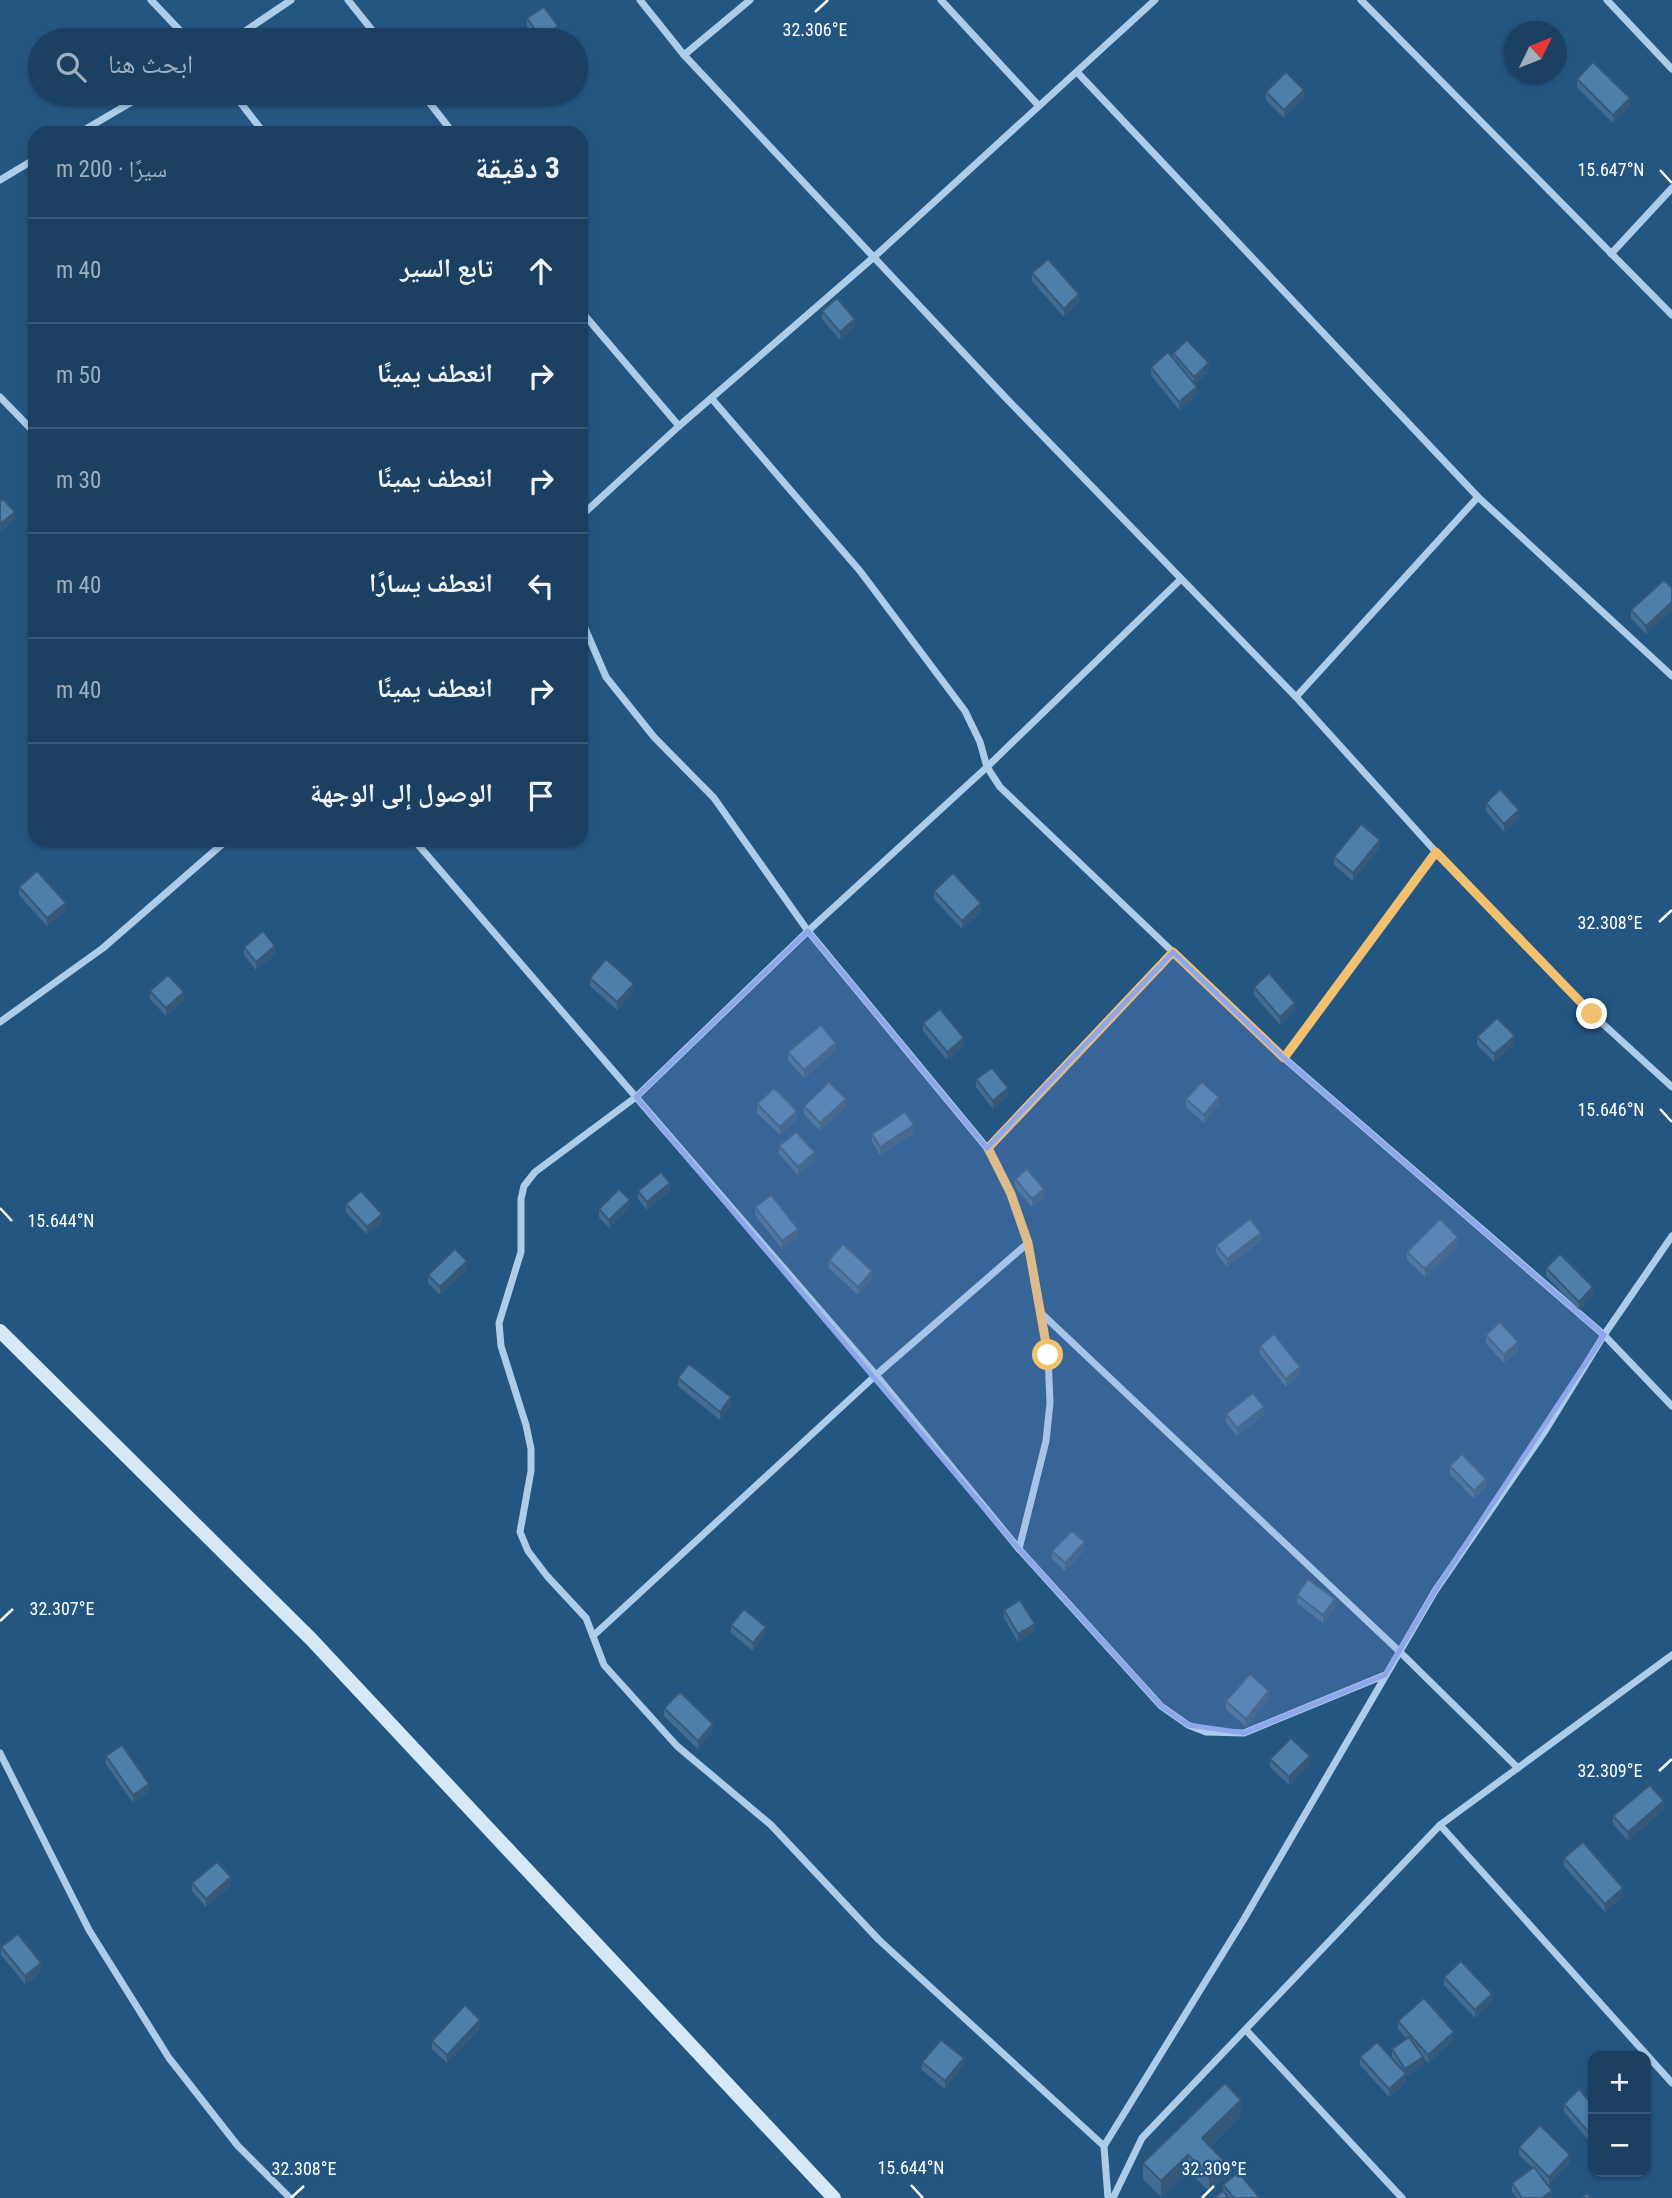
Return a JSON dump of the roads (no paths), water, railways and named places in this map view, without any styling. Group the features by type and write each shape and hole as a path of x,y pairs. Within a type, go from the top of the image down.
{"main road":[{"path":"0,1331 311,1639 834,2198"}],"street":[{"path":"151,0 178,28"},
{"path":"250,28 292,0"},
{"path":"348,0 370,28"},
{"path":"640,0 684,55 1181,579 1296,696 1436,852 1592,1014 1672,1087"},
{"path":"684,55 750,0"},
{"path":"941,0 1040,106"},
{"path":"588,510 679,426 874,257 1155,0"},
{"path":"1361,0 1672,315"},
{"path":"1607,0 1672,69"},
{"path":"1077,72 1478,497 1672,676"},
{"path":"91,126 127,105"},
{"path":"242,105 259,126"},
{"path":"431,105 448,126"},
{"path":"0,180 28,163"},
{"path":"1611,254 1672,188"},
{"path":"588,319 679,426"},
{"path":"0,397 28,426"},
{"path":"712,399 860,571 957,700 980,742 987,767 1000,787 1284,1058 1604,1335 1672,1406"},
{"path":"1296,696 1478,497"},
{"path":"1104,2146 879,1940 771,1825 677,1746 604,1665 586,1618 547,1576 528,1550 520,1532 531,1471 531,1449 501,1346 499,1322 521,1252 524,1186 535,1172 636,1097 808,931 987,767 1181,579"},
{"path":"588,635 606,677 654,737 714,798 808,931 988,1148 1011,1194 1028,1243 1048,1355 1049,1403 1046,1441 1019,1549"},
{"path":"0,1022 103,948 219,847"},
{"path":"420,847 876,1375 1019,1549 1161,1706 1188,1726 1206,1732 1244,1733 1385,1675"},
{"path":"1284,1058 1436,852"},
{"path":"988,1148 1173,952"},
{"path":"1110,2198 1104,2146 1244,1919 1435,1591 1545,1431 1604,1335 1672,1237"},
{"path":"593,1636 876,1375 1028,1243"},
{"path":"1040,1313 1399,1651 1518,1768"},
{"path":"1110,2198 1142,2138 1440,1825 1672,1655"},
{"path":"0,1754 89,1930 169,2058 238,2146 290,2198"},
{"path":"1440,1825 1672,2083"},
{"path":"1246,2030 1402,2198"}]}
